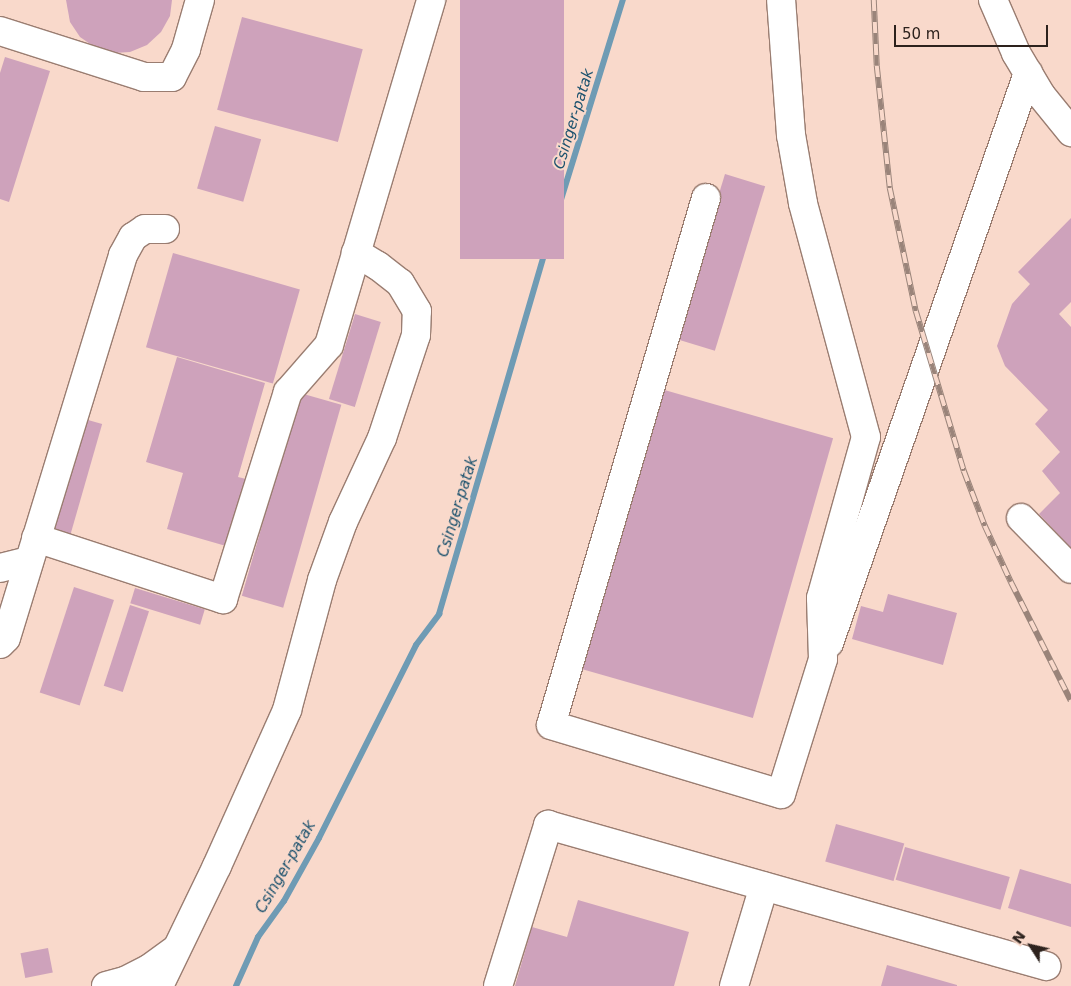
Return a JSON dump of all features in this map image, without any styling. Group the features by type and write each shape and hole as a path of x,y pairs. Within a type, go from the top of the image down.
{"street":[{"path":"0,31 144,77 172,77 186,49 200,0"},
{"path":"0,568 33,550 223,598 288,392 329,345 431,0"},
{"path":"781,0 791,135 803,203 866,437 821,598 823,659"},
{"path":"993,0 1016,53 1041,95 1071,132"},
{"path":"706,198 551,725 781,794 823,659 1028,73"},
{"path":"0,644 6,638 123,255 133,237 145,229 164,230"},
{"path":"159,986 287,710 322,580 343,522 382,438 416,335 417,311 400,283 378,266 356,253"},
{"path":"1021,518 1071,569"},
{"path":"498,986 548,825 1046,966"},
{"path":"734,986 764,886"},
{"path":"106,986 125,981 150,968 178,947"}],"building":[{"path":"66,0 172,0 170,16 161,32 147,45 130,52 114,53 96,48 80,37 70,22"},
{"path":"460,0 564,0 564,259 460,259"},
{"path":"242,17 363,49 338,142 217,110"},
{"path":"5,57 50,71 9,202 0,199 0,73"},
{"path":"215,126 261,139 243,202 197,188"},
{"path":"725,174 765,186 715,351 675,338"},
{"path":"1071,218 1071,302 1059,314 1071,327 1071,548 1039,514 1060,493 1042,471 1060,452 1035,424 1048,410 1005,366 997,346 1012,304 1030,284 1018,272"},
{"path":"173,253 300,289 273,384 146,347"},
{"path":"355,314 381,322 355,407 329,399"},
{"path":"177,357 265,383 238,477 246,479 226,546 167,529 183,473 146,462"},
{"path":"661,389 833,438 753,718 581,669"},
{"path":"300,393 341,405 283,608 242,596"},
{"path":"81,418 102,424 69,541 47,535"},
{"path":"74,587 114,600 80,706 40,693"},
{"path":"135,588 205,609 200,625 130,603"},
{"path":"888,594 957,613 943,665 852,639 861,606 883,612"},
{"path":"130,605 149,611 123,692 104,686"},
{"path":"836,824 904,844 893,881 825,861"},
{"path":"905,847 1010,877 1000,910 896,880"},
{"path":"1020,869 1071,884 1071,927 1008,908"},
{"path":"578,900 689,932 674,986 515,986 532,927 567,937"},
{"path":"48,948 53,973 25,978 21,953"},
{"path":"887,965 957,985 957,986 881,986"}],"waterway":[{"name":"Csinger-patak","path":"236,986 258,937 284,901 319,838 416,645 439,614 546,248 623,0"}],"railway":[{"path":"874,0 877,66 890,188 916,311 964,471 985,526 1071,701"}]}
